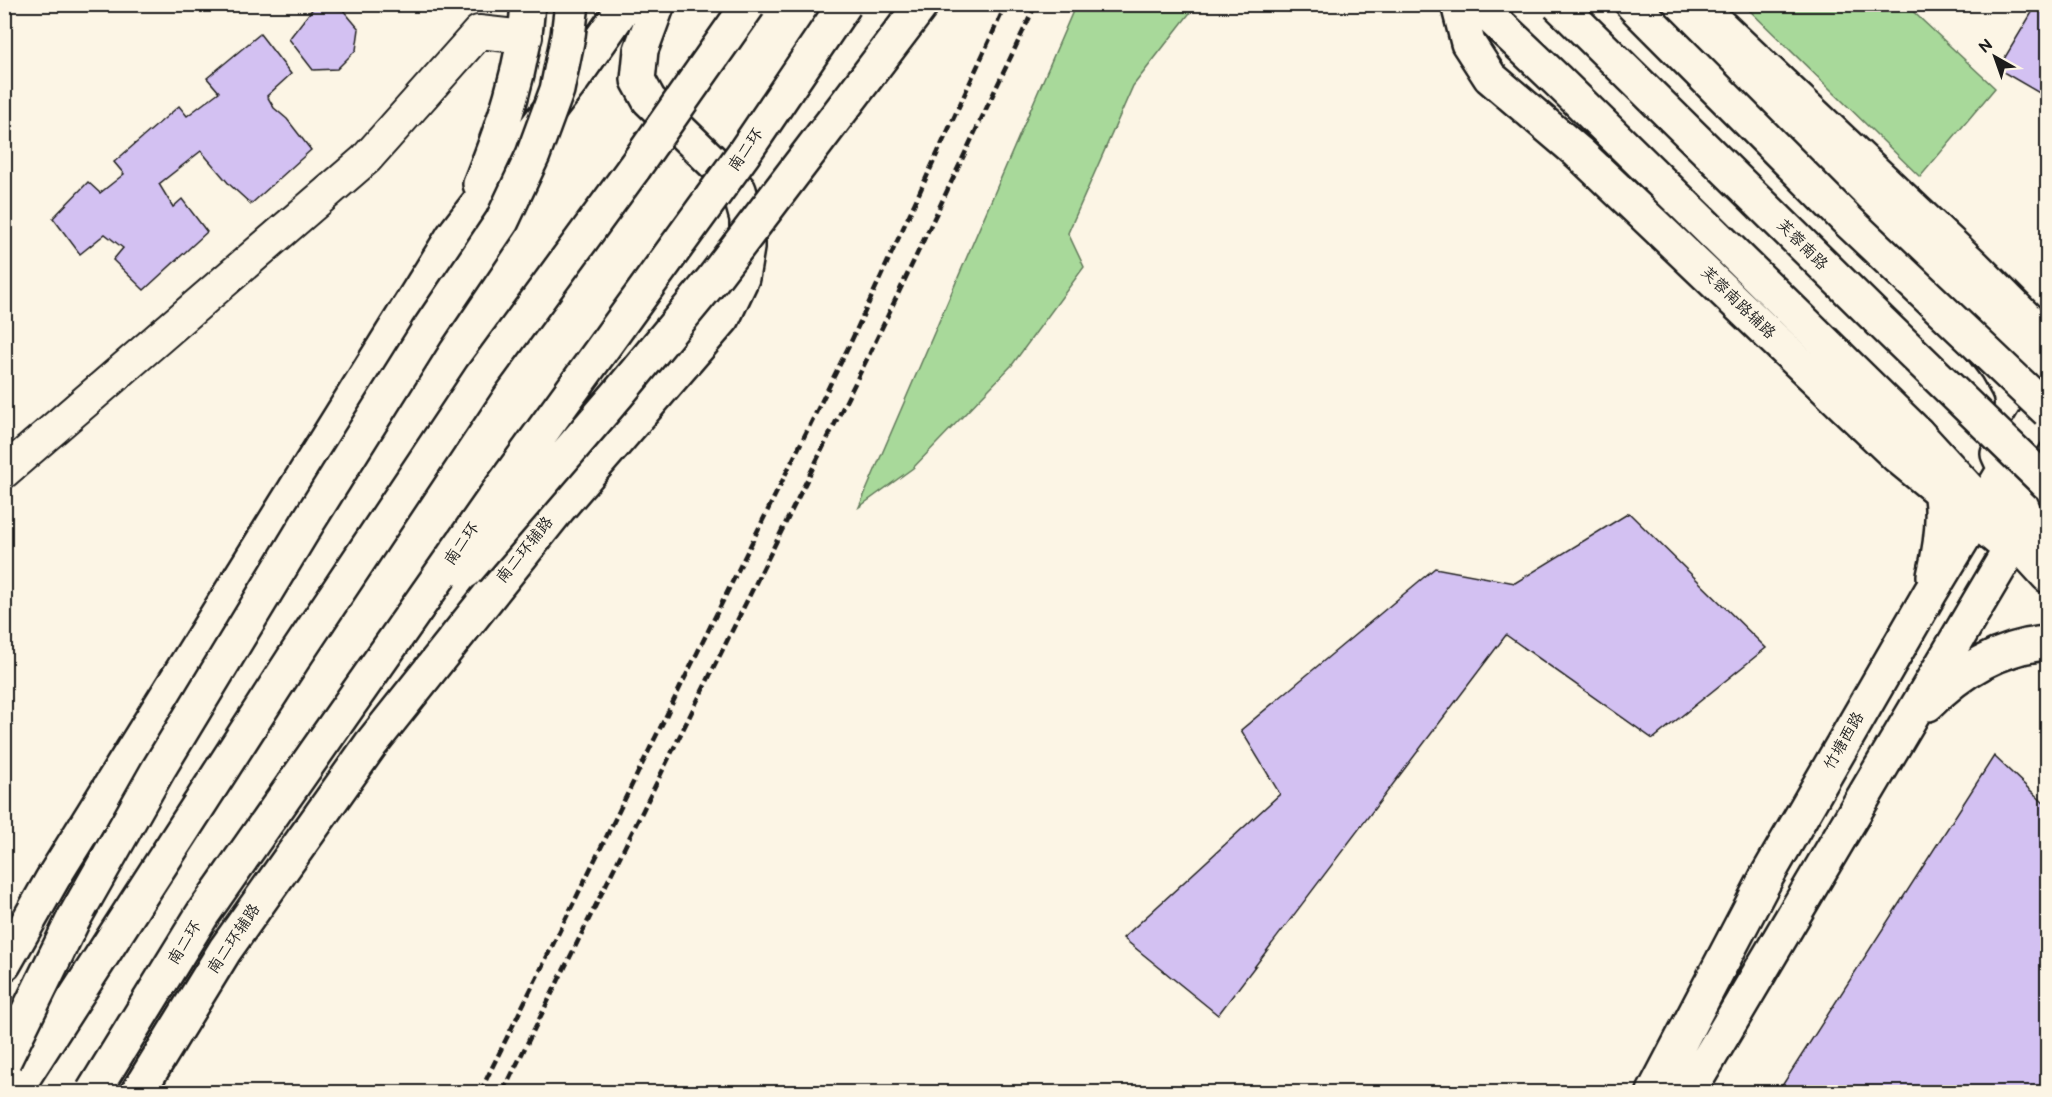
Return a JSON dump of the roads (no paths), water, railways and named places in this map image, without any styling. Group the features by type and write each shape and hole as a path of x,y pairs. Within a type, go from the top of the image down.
{"main road":[{"path":"4,964 72,848 453,236 494,149 516,80 526,37 528,4"},
{"path":"4,1061 73,920 158,770 308,522 427,332 502,221 533,155 557,90 572,4"},
{"path":"453,236 571,82 626,4"},
{"name":"南二环辅路","path":"138,1092 225,950 371,744 559,508 723,318 742,278 747,249 747,219 739,190 649,100 638,80 641,50 658,4"},
{"path":"14,1092 297,653 481,377 750,4"},
{"name":"南二环","path":"93,1092 202,915 616,328 744,153 844,4"},
{"path":"343,714 618,394 713,279 922,4"},
{"name":"芙蓉南路辅路","path":"1458,4 1468,43 1490,77 1578,152 1897,456 1942,494 1978,512"},
{"path":"1477,4 1917,433 1978,512 2017,536 2048,564"},
{"name":"芙蓉南路","path":"1558,4 2048,484"},
{"path":"1583,4 1950,365 1976,402 2004,469 2017,536 2048,578"},
{"path":"1609,4 1962,349 1985,369 2047,397"},
{"path":"1632,4 1846,219 2047,397"},
{"path":"1659,4 2039,342"},
{"path":"1697,4 1973,265 2039,342 2047,397"},
{"name":"竹塘西路","path":"1654,1092 1767,876 1930,593 2047,397"},
{"path":"1917,433 1934,468 1942,494 1938,558 1930,593"},
{"path":"1689,1092 2048,484"},
{"path":"1906,726 1940,692 1970,669 2004,651 2048,643"}],"street":[{"path":"4,472 366,159 479,32 526,37"}],"railway":[{"path":"480,1092 849,346 1006,4"},
{"path":"503,1092 868,357 1036,4"}]}
